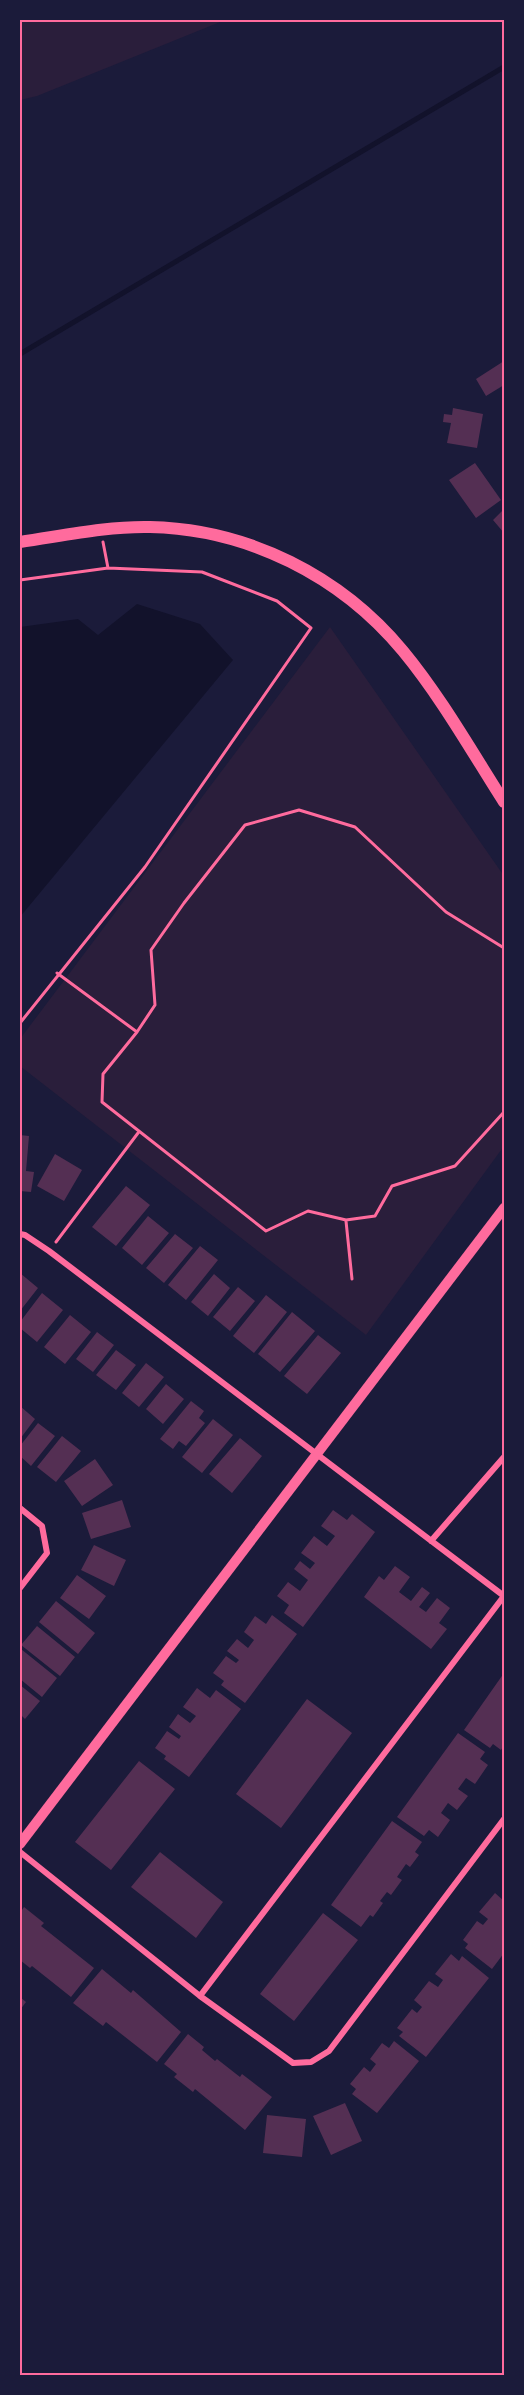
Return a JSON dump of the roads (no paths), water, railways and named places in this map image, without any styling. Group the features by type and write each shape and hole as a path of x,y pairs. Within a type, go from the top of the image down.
{"main road":[{"path":"20,542 101,530 171,528 233,540 283,557 334,587 375,621 412,663 504,802"}],"street":[{"path":"20,1844 504,1208"},
{"path":"20,1234 26,1235 49,1251 504,1596 200,1996"},
{"path":"431,1541 504,1457"},
{"path":"20,1508 42,1526 47,1553 20,1588"},
{"path":"20,1852 200,1996 293,2063 311,2062 329,2051 504,1819"}],"waterway":[{"path":"20,354 504,67"}]}
